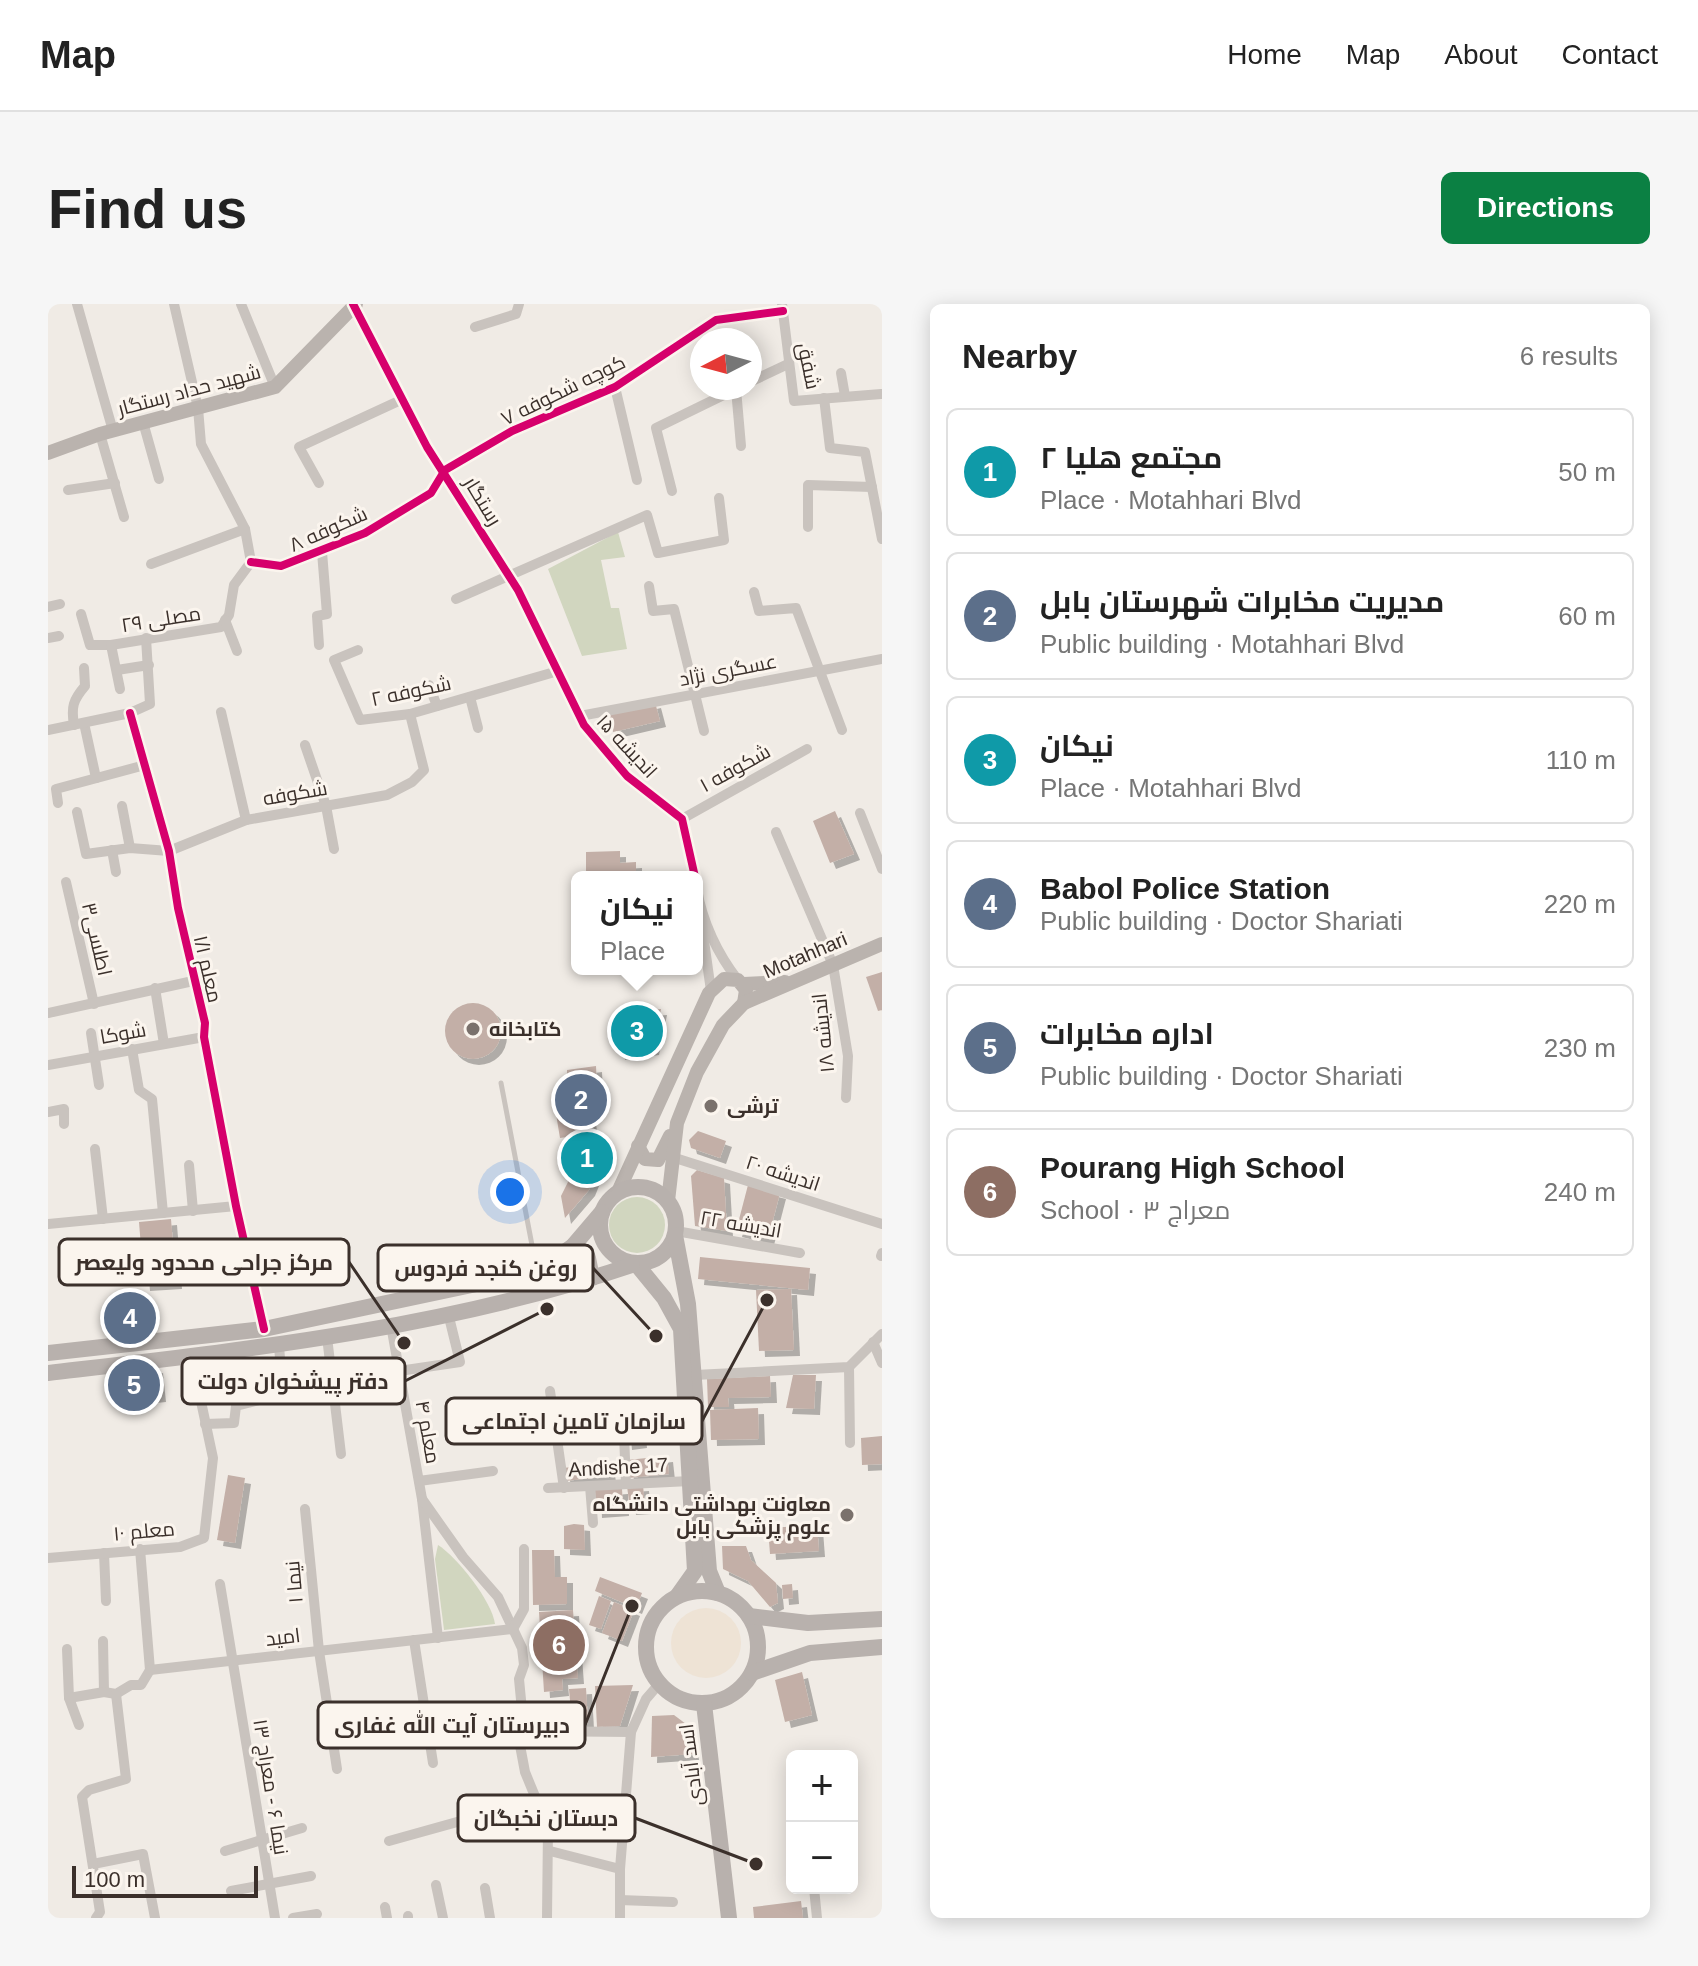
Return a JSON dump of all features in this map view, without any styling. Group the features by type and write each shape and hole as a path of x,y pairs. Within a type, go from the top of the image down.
{"main road":[{"name":"شهید حداد رستگار","path":"48,453 106,432 275,387 355,305"},
{"name":"Motahhari","path":"744,1003 882,944"},
{"path":"48,1353 264,1329 537,1271 573,1246 618,1192 711,991 735,981 798,981"},
{"path":"638,1146 645,1159 658,1160 715,1034 744,1003 735,981"},
{"path":"668,1201 677,1123"},
{"path":"618,1192 641,1187 656,1191 668,1201 676,1220 675,1233 688,1304 695,1375 709,1571 718,1593"},
{"path":"602,1212 601,1233 611,1252 634,1265 671,1308 681,1329 695,1571 678,1595"},
{"path":"48,1373 192,1359 279,1346 448,1313 634,1265 664,1253 675,1233"},
{"path":"573,1246 588,1258 592,1278"},
{"path":"103,1345 106,1367"},
{"path":"752,1673 758,1644 749,1616 739,1604 718,1593 694,1591 678,1595 664,1604 647,1630 647,1661 659,1684 674,1697 704,1704 732,1695 752,1673 810,1653 882,1647"},
{"path":"749,1616 808,1623 882,1619"},
{"name":"اسد آبادی","path":"704,1704 729,1918"}],"street":[{"path":"77,304 124,517"},
{"path":"174,304 198,408 201,444 245,529 251,562"},
{"path":"241,304 275,387"},
{"path":"475,327 516,314 519,304"},
{"name":"رستگار","path":"355,305 427,447 445,470 509,575 580,716"},
{"name":"شفق","path":"783,308 794,401 881,394"},
{"name":"کوچه شکوفه ۷","path":"445,470 512,431 615,387 716,320 783,308"},
{"path":"762,376 788,364"},
{"path":"841,373 845,396"},
{"path":"615,387 637,480"},
{"path":"824,398 830,448 865,452 882,539"},
{"path":"319,483 299,447 403,399"},
{"path":"672,491 656,428 714,400"},
{"path":"738,400 741,446"},
{"path":"143,422 159,479"},
{"name":"شکوفه ۸","path":"251,562 281,566 365,533 431,493 445,470"},
{"path":"68,490 115,483"},
{"path":"808,527 808,485 872,487"},
{"path":"456,599 647,515 658,553 724,540 719,498"},
{"path":"151,564 245,529"},
{"path":"319,645 317,616 327,614 322,552"},
{"name":"مصلی ۲۹","path":"81,614 90,645 111,645 221,627 234,585 251,562"},
{"path":"649,586 653,611 674,609 704,731"},
{"path":"754,592 759,611 796,608 842,730"},
{"path":"48,607 60,604"},
{"path":"225,620 237,651"},
{"path":"48,730 130,713 150,704 146,638"},
{"path":"111,645 120,689"},
{"name":"شکوفه ۲","path":"358,650 334,660 360,720 410,714 558,671"},
{"name":"عسگری نژاد","path":"580,716 882,659"},
{"path":"117,670 149,665"},
{"path":"84,668 85,686 74,699 71,709 79,724 96,778"},
{"path":"429,685 437,706"},
{"path":"470,697 478,728"},
{"path":"221,712 246,820"},
{"name":"معلم ۱/۱","path":"130,713 169,851 193,981 205,1023 204,1037 236,1206 264,1329"},
{"name":"شکوفه","path":"169,851 246,820 387,795 412,782 424,770 410,714"},
{"name":"اندیشه ۱۵","path":"580,716 627,776 682,819"},
{"path":"305,745 326,806 334,849"},
{"name":"شکوفه ۱","path":"682,819 807,749"},
{"path":"58,803 56,789 145,765"},
{"path":"122,806 130,848"},
{"path":"77,812 86,854 130,848 169,851"},
{"path":"860,813 882,869"},
{"path":"682,819 694,871"},
{"name":"اندیشه ۱۸","path":"776,832 833,965 848,1056 846,1098"},
{"path":"112,850 116,872"},
{"name":"اطلسی۳","path":"66,882 94,1004"},
{"path":"703,917 735,981"},
{"path":"703,932 711,991"},
{"path":"48,1013 193,981"},
{"path":"155,988 164,1044"},
{"path":"91,1033 99,1085"},
{"name":"شوکا","path":"48,1065 204,1037"},
{"path":"132,1049 139,1090 152,1099 163,1213"},
{"path":"48,1112 64,1109 64,1124"},
{"path":"95,1149 103,1219"},
{"name":"اندیشه ۲۰","path":"672,1157 882,1224"},
{"path":"189,1165 193,1211"},
{"path":"48,1224 236,1206"},
{"name":"اندیشه ۲۲","path":"675,1233 800,1253"},
{"path":"399,1371 460,1362 448,1313"},
{"name":"معلم ۴","path":"391,1325 422,1499 438,1638"},
{"path":"695,1375 849,1367 882,1334"},
{"path":"327,1337 341,1454"},
{"path":"48,1342 48,1353"},
{"path":"873,1342 882,1363"},
{"path":"205,1424 234,1423 236,1406 275,1396 282,1383 279,1346"},
{"name":"معلم ۱۰","path":"48,1558 180,1547 204,1538 213,1458 192,1359"},
{"path":"849,1367 850,1443"},
{"path":"550,1391 564,1488"},
{"path":"624,1434 626,1484"},
{"path":"419,1481 493,1471"},
{"name":"Andishe 17","path":"548,1488 690,1481"},
{"path":"590,1486 593,1523"},
{"path":"422,1499 463,1557 498,1597 522,1648 524,1665 519,1679 524,1731 519,1740 536,1800 548,1828 547,1918"},
{"name":"نیما ۱","path":"305,1509 319,1651 337,1769"},
{"path":"140,1549 150,1670"},
{"path":"513,1629 524,1609 524,1549"},
{"path":"104,1553 106,1601"},
{"name":"نیما ۶ - معراج ۱۳","path":"220,1584 275,1918"},
{"name":"امید","path":"69,1698 141,1685 150,1670 513,1629"},
{"path":"414,1640 433,1763"},
{"path":"96,1918 100,1912 82,1797 89,1790 126,1779 127,1764 110,1693 103,1641"},
{"path":"67,1649 69,1698 79,1725"},
{"path":"620,1918 620,1869 631,1732 646,1699 659,1684"},
{"path":"524,1731 631,1732"},
{"path":"389,1841 536,1800"},
{"path":"225,1851 302,1828"},
{"path":"550,1851 620,1869"},
{"path":"93,1864 143,1854 155,1918"},
{"path":"231,1891 311,1876"},
{"path":"436,1885 443,1918"},
{"path":"485,1888 490,1918"},
{"path":"815,1894 817,1918"},
{"path":"620,1900 673,1902"},
{"path":"293,1918 317,1914"}],"lane":[{"path":"501,1083 537,1271"}],"green space":[{"path":"618,532 625,557 601,560 611,608 619,608 627,649 582,656 548,569"},
{"path":"637,1197 657,1205 665,1225 657,1245 637,1253 617,1245 609,1225 617,1205"},
{"path":"438,1545 472,1580 488,1604 495,1624 444,1630 435,1559"}],"shaded area":[{"path":"706,1608 731,1618 741,1643 731,1668 706,1678 681,1668 671,1643 681,1618"}],"building":[{"path":"655,702 660,721 613,732 608,713"},
{"path":"835,811 854,854 830,863 813,821"},
{"path":"620,851 620,863 636,862 636,871 586,871 586,852"},
{"path":"882,972 882,1010 878,1011 866,977"},
{"name":"کتابخانه","path":"473,1003 493,1011 501,1031 493,1051 473,1059 453,1051 445,1031 453,1011"},
{"path":"661,1009 653,1049 619,1054 615,1013"},
{"path":"596,1066 598,1108 589,1110 592,1133 560,1138 556,1114 567,1112 567,1070"},
{"path":"698,1131 726,1141 720,1158 691,1148 689,1140"},
{"path":"608,1143 589,1190 565,1218 561,1196 574,1170 572,1148"},
{"path":"697,1170 724,1178 727,1231 695,1226 691,1176"},
{"path":"748,1185 780,1193 768,1239 736,1231"},
{"path":"171,1219 176,1283 144,1285 139,1222"},
{"path":"700,1257 810,1268 808,1290 698,1279"},
{"path":"791,1289 794,1350 759,1351 756,1290"},
{"path":"140,1292 142,1328 122,1330 114,1295"},
{"path":"157,1367 160,1396 111,1401 107,1373"},
{"path":"793,1375 816,1375 814,1409 786,1408"},
{"path":"770,1376 771,1397 728,1398 729,1407 708,1407 707,1379"},
{"path":"758,1408 759,1439 711,1440 710,1410"},
{"path":"639,1421 641,1442 626,1444 624,1422"},
{"path":"882,1436 882,1464 862,1465 861,1438"},
{"path":"667,1456 669,1474 628,1478 627,1460"},
{"path":"608,1463 610,1476 565,1481 563,1468"},
{"path":"228,1475 245,1478 235,1543 217,1540"},
{"path":"643,1485 645,1508 630,1509 627,1486"},
{"path":"622,1488 623,1510 596,1512 595,1490"},
{"path":"584,1525 585,1550 564,1549 564,1526"},
{"path":"817,1525 819,1551 770,1554 768,1528"},
{"path":"722,1546 746,1546 751,1560 776,1583 778,1603 770,1607 748,1581 723,1569"},
{"path":"532,1550 554,1550 555,1577 567,1577 567,1604 533,1605"},
{"path":"600,1577 642,1593 636,1608 595,1591"},
{"path":"792,1584 793,1598 783,1599 782,1585"},
{"path":"599,1596 611,1601 601,1629 589,1625"},
{"path":"614,1602 634,1610 622,1641 602,1633"},
{"path":"573,1610 578,1678 562,1679 563,1690 544,1692 539,1612"},
{"path":"802,1672 812,1715 785,1722 775,1680"},
{"path":"633,1685 620,1726 597,1727 595,1686"},
{"path":"586,1688 588,1723 572,1724 569,1689"},
{"path":"674,1715 690,1727 693,1754 651,1757 652,1716"},
{"path":"801,1901 803,1918 754,1918 753,1907"}],"cycle path":[{"path":"353,304 427,447 518,590 584,725 627,776 682,819 694,871"},
{"path":"251,562 281,566 365,533 431,493 445,470 512,431 615,387 716,320 783,311"},
{"path":"130,713 169,851 178,908 205,1023 204,1037 236,1206 264,1329"}],"place":[{"name":"کتابخانه","path":"473,1029"},
{"name":"نیکان","path":"637,1031"},
{"name":"مدیریت مخابرات شهرستان بابل","path":"581,1100"},
{"name":"ترشی","path":"711,1106"},
{"name":"مجتمع هلیا ۲","path":"587,1158"},
{"name":"سازمان تامین اجتماعی","path":"767,1300"},
{"name":"دفتر پیشخوان دولت","path":"547,1309"},
{"name":"Babol Police Station","path":"130,1318"},
{"name":"روغن کنجد فردوس","path":"656,1336"},
{"name":"مرکز جراحی محدود ولیعصر","path":"404,1343"},
{"name":"اداره مخابرات","path":"134,1385"},
{"name":"معاونت بهداشتی دانشگاه علوم پزشکی بابل","path":"847,1515"},
{"name":"دبیرستان آیت الله غفاری","path":"632,1606"},
{"name":"Pourang High School","path":"559,1645"},
{"name":"دبستان نخبگان","path":"756,1864"}]}
